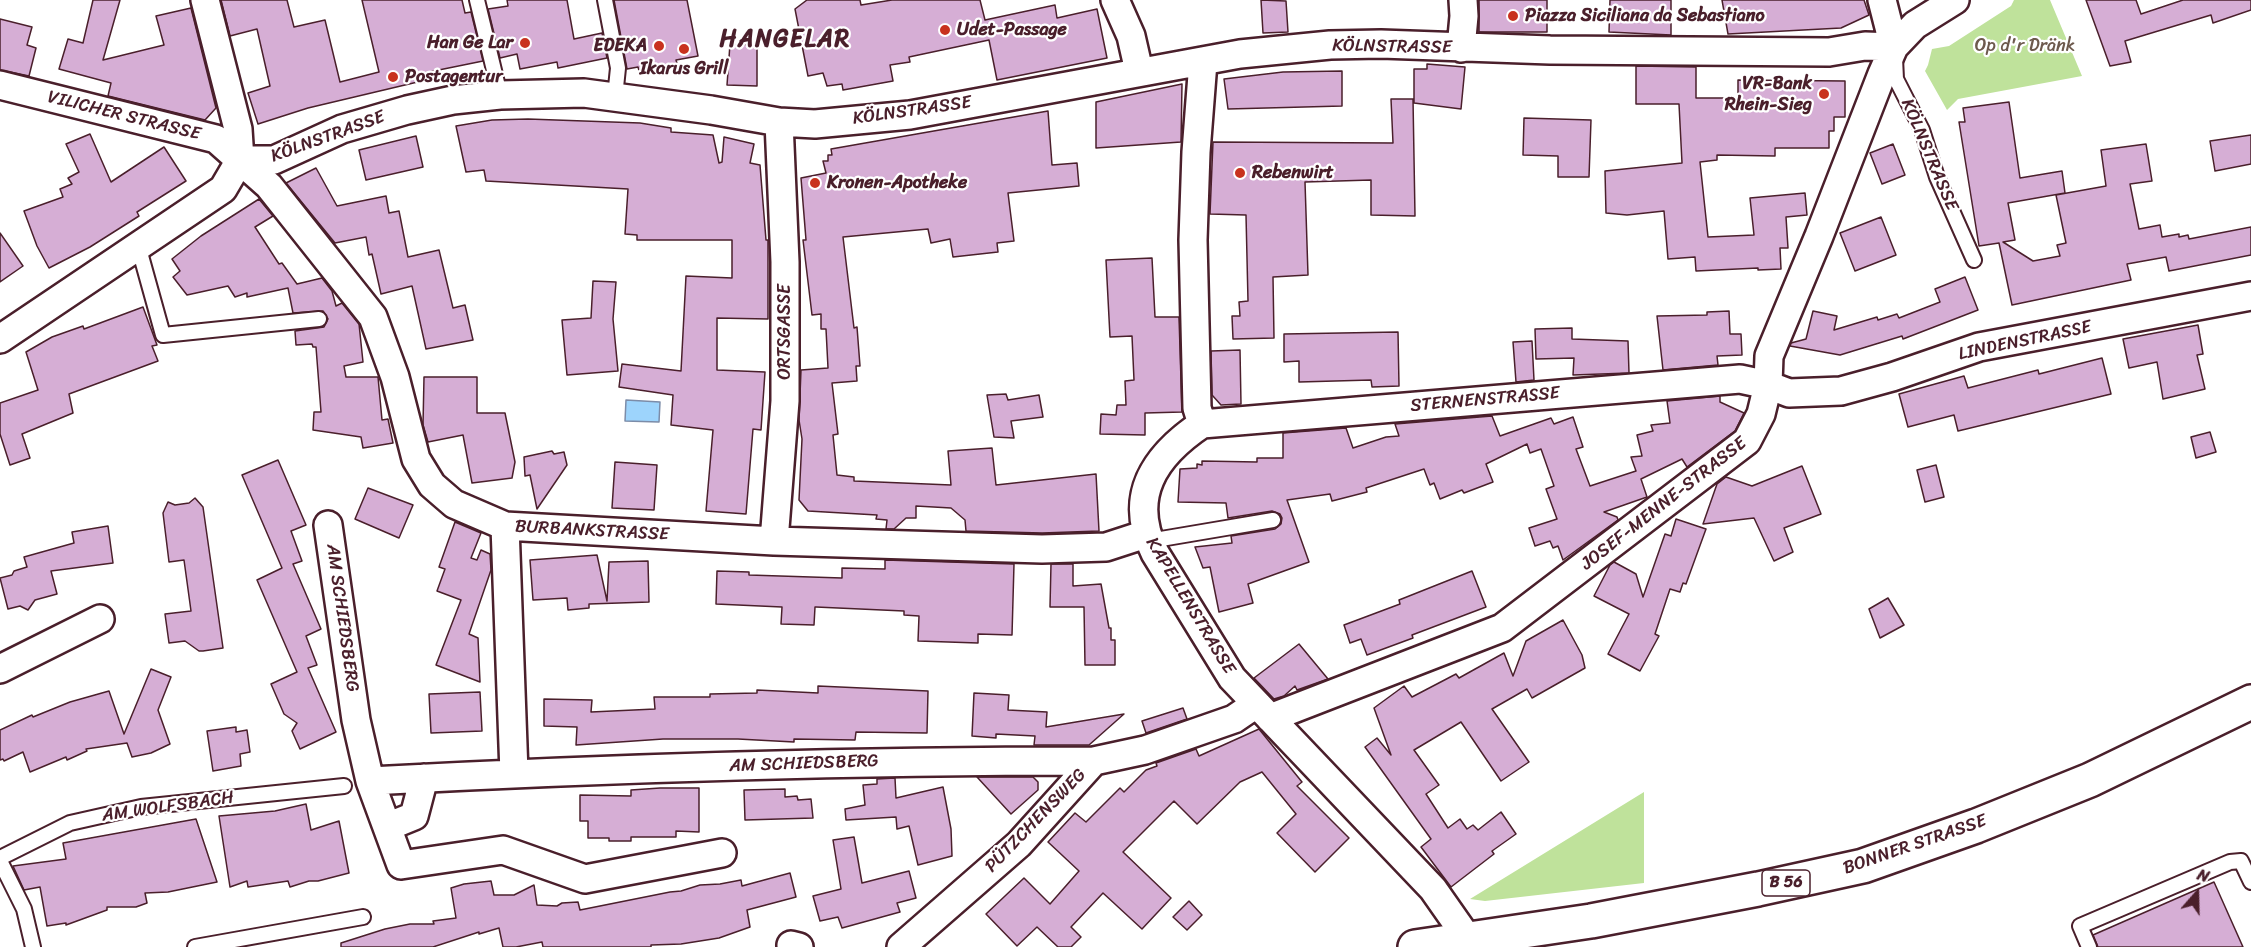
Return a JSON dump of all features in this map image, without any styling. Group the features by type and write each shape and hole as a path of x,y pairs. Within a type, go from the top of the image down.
{"main road":[{"name":"BONNER STRASSE","path":"1415,947 1591,921 1863,866 1976,826 2090,780 2251,702"},
{"path":"1569,947 1591,921"}],"street":[{"path":"0,339 224,189 240,160 238,129 205,0"},
{"path":"1115,0 1131,36 1139,72"},
{"path":"1461,48 1463,0"},
{"path":"1882,0 1894,47"},
{"path":"1894,47 1915,25 1955,0"},
{"name":"KÖLNSTRASSE","path":"240,160 274,160 342,129 407,110 453,100 500,95 549,93 615,96 779,122 815,124 910,115 1139,72 1278,49 1330,45 1829,52 1865,46 1894,47"},
{"name":"JOSEF-MENNE-STRASSE","path":"1263,711 1502,628 1559,587 1747,441 1761,414 1768,385 1770,356 1894,47"},
{"path":"1202,424 1197,408 1193,240 1196,152 1203,62"},
{"name":"VILICHER STRASSE","path":"0,86 216,139 240,160"},
{"name":"ORTSGASSE","path":"774,541 785,390 785,262 779,122"},
{"name":"BURBANKSTRASSE","path":"240,160 269,186 373,317 395,377 416,459 432,485 454,504 504,526 774,541 1042,549 1090,549 1147,537"},
{"name":"LINDENSTRASSE","path":"1768,385 1789,393 1841,391 1892,377 1979,347 2251,296"},
{"name":"STERNENSTRASSE","path":"1202,424 1740,379 1768,385"},
{"name":"KAPELLENSTRASSE","path":"1202,424 1182,437 1154,471 1147,486 1144,502 1143,516 1147,537 1232,678 1433,889 1468,939"},
{"name":"AM SCHIEDSBERG","path":"328,525 356,720 357,783 387,827 401,865 502,850 585,879 722,853"},
{"path":"504,526 514,773"},
{"path":"0,669 100,619"},
{"name":"PÜTZCHENSWEG","path":"901,947 1019,844 1094,761 1145,750 1263,711"},
{"name":"AM SCHIEDSBERG","path":"357,783 514,773 934,761 1094,761"},
{"path":"387,827 414,816 424,778"}],"lane":[{"path":"477,0 500,95"},
{"path":"605,0 618,68 615,96"},
{"name":"KÖLNSTRASSE","path":"1894,47 1896,79 1922,130 1937,177 1974,260"},
{"path":"138,245 164,335 319,319"},
{"path":"1147,537 1273,520"},
{"name":"AM WOLFSBACH","path":"33,947 24,909 0,860 70,823 141,807 357,783"},
{"path":"2090,947 2080,926 2230,862 2241,861 2251,882"},
{"path":"195,947 363,916"}],"green space":[{"name":"Op d'r Dränk","path":"2014,0 2050,0 2082,76 1958,99 1947,110 1925,71 1932,49 1949,46 2011,6"},
{"path":"1644,792 1644,883 1485,901 1470,899"}],"water":[{"path":"626,400 660,402 659,422 625,421"}],"building":[{"path":"93,0 120,0 103,60 164,45 156,16 191,8 216,108 205,120 108,96 111,83 59,69 68,39 83,43"},
{"path":"221,0 287,0 294,27 325,20 340,82 379,72 362,0 462,0 465,13 471,12 483,61 424,73 426,80 308,108 258,124 248,93 270,86 257,29 230,36"},
{"path":"507,0 567,0 574,39 602,33 607,58 558,68 557,62 520,69 517,54 500,58 488,9 508,6"},
{"name":"EDEKA","path":"614,0 687,0 698,56 676,60 678,67 640,74 638,67 627,69"},
{"path":"807,0 860,0 861,5 892,0 980,0 985,20 1055,5 1057,18 1097,9 1107,58 997,80 989,40 909,57 910,62 890,65 893,81 843,90 842,84 827,86 823,73 808,76 795,9"},
{"path":"1261,0 1286,1 1288,32 1263,33"},
{"name":"Piazza Siciliana da Sebastiano","path":"1479,0 1547,0 1547,32 1479,32"},
{"path":"1610,0 1671,0 1671,35 1609,32"},
{"path":"1722,0 1864,0 1869,15 1841,28 1728,34"},
{"path":"2086,0 2136,0 2141,14 2183,0 2251,0 2251,10 2213,23 2211,15 2125,41 2131,62 2110,66"},
{"path":"0,19 32,27 27,45 36,48 29,76 0,70"},
{"path":"730,44 757,45 757,86 727,85"},
{"path":"1427,64 1465,67 1461,109 1414,103 1414,69 1427,69"},
{"path":"1636,66 1696,67 1696,98 1738,98 1738,80 1845,81 1845,117 1834,117 1834,131 1829,131 1829,148 1775,148 1775,156 1717,155 1717,160 1700,162 1708,237 1754,235 1750,198 1805,193 1807,215 1786,217 1788,248 1780,248 1781,269 1696,271 1695,257 1668,259 1664,211 1627,215 1606,213 1605,171 1682,163 1679,104 1636,104"},
{"path":"1342,71 1342,106 1228,109 1224,79 1283,72"},
{"path":"1182,84 1181,142 1096,148 1096,102"},
{"path":"1391,99 1413,99 1415,216 1371,215 1371,180 1305,182 1308,275 1273,277 1274,338 1233,339 1232,316 1240,316 1239,302 1248,301 1246,215 1210,214 1213,142 1393,143"},
{"path":"2009,102 2020,178 2062,171 2065,193 2008,203 2015,240 2003,242 2033,261 2060,256 2057,245 2066,243 2056,195 2106,186 2101,150 2146,144 2152,181 2130,184 2139,229 2160,225 2162,237 2179,234 2179,237 2188,235 2189,239 2251,227 2251,255 2169,271 2166,257 2127,264 2131,280 2012,305 1999,243 1979,246 1959,122 1965,122 1963,108"},
{"path":"1048,111 1052,165 1077,163 1079,186 1008,193 1014,241 997,243 998,252 953,257 950,239 931,243 928,229 843,237 854,328 857,327 860,366 856,366 857,381 832,383 838,434 833,435 837,475 854,477 854,481 951,485 948,451 992,448 996,485 1096,474 1099,531 1042,533 966,531 965,520 951,508 916,506 916,518 906,518 894,529 886,529 887,520 876,519 877,515 808,511 799,500 802,439 799,420 801,370 828,368 826,329 821,329 821,314 812,315 803,240 806,240 801,178 826,173 823,161 828,161 828,155 832,155 831,149"},
{"path":"1524,118 1591,120 1589,177 1558,177 1558,156 1523,155"},
{"path":"492,120 640,123 671,128 671,132 713,135 719,163 722,162 724,137 754,144 750,163 760,165 766,240 768,240 768,319 717,318 717,370 765,372 761,430 753,429 746,514 706,511 713,430 671,425 673,395 619,387 622,364 681,371 686,276 732,278 732,240 637,240 637,235 625,234 628,189 486,181 484,170 466,172 456,126"},
{"path":"90,134 111,182 164,147 186,181 137,212 139,216 90,247 49,268 37,246 24,211 63,197 60,189 72,184 68,178 79,172 66,144"},
{"path":"2251,135 2251,164 2215,171 2210,141"},
{"path":"416,136 423,167 366,180 359,150"},
{"path":"1893,144 1905,175 1882,184 1870,153"},
{"path":"316,168 337,206 386,196 389,213 399,211 408,257 439,250 453,308 465,305 473,340 426,349 412,286 381,294 366,237 335,243 286,183"},
{"path":"259,199 273,216 255,227 279,264 282,263 297,284 322,278 332,291 336,306 342,303 359,324 363,362 344,366 346,377 378,377 382,420 388,419 393,443 363,448 361,437 313,430 314,412 321,412 316,347 312,344 296,345 295,331 324,327 328,319 323,311 293,313 288,288 247,297 247,293 235,297 228,286 187,295 173,277 180,271 172,259 201,236"},
{"path":"1881,217 1896,255 1855,271 1840,233"},
{"path":"0,233 23,266 0,282"},
{"path":"1152,258 1155,317 1179,317 1182,412 1145,413 1145,435 1100,434 1101,414 1116,415 1117,405 1126,405 1125,381 1134,380 1132,336 1110,337 1106,260"},
{"path":"1965,277 1978,310 1903,339 1902,336 1840,355 1790,346 1791,343 1806,339 1813,311 1837,316 1834,330 1877,317 1878,320 1897,314 1899,318 1940,302 1935,289"},
{"path":"593,281 616,282 613,319 618,371 567,375 562,320 591,318"},
{"path":"143,307 157,345 152,346 158,361 69,394 73,413 22,434 30,458 10,465 0,434 0,403 38,390 26,352 52,337 83,326 84,329"},
{"path":"1729,311 1730,334 1741,334 1742,355 1717,356 1718,365 1663,370 1657,316 1707,315 1707,312"},
{"path":"2198,325 2203,354 2197,355 2205,389 2163,399 2157,362 2129,368 2123,339"},
{"path":"1572,328 1572,339 1628,341 1629,373 1573,375 1574,358 1536,359 1535,329"},
{"path":"1398,332 1399,386 1372,387 1371,380 1299,382 1299,361 1284,362 1284,334"},
{"path":"1532,341 1534,380 1516,382 1513,342"},
{"path":"1240,350 1241,404 1221,405 1212,395 1211,351"},
{"path":"2102,358 2111,394 1958,431 1954,415 1908,427 1899,394 1964,376 1968,388 2038,370 2039,374"},
{"path":"424,377 477,377 477,413 505,413 515,462 512,478 472,483 463,435 428,442 423,425"},
{"path":"1006,394 1008,400 1039,395 1043,417 1011,421 1014,438 994,437 987,395"},
{"path":"1720,396 1720,402 1744,413 1735,431 1687,467 1682,459 1641,479 1647,497 1604,512 1617,517 1618,520 1563,560 1558,546 1553,548 1550,541 1535,546 1529,528 1557,519 1546,489 1554,486 1541,449 1530,453 1527,444 1486,464 1493,482 1464,493 1462,490 1440,499 1434,483 1430,485 1424,469 1366,488 1367,492 1332,501 1330,494 1287,500 1309,562 1248,584 1253,603 1219,612 1210,567 1203,568 1195,547 1232,543 1231,536 1275,529 1281,524 1282,518 1280,514 1272,511 1228,518 1226,503 1178,502 1180,469 1197,468 1197,464 1202,465 1202,461 1257,462 1257,458 1283,458 1283,433 1346,428 1353,448 1386,437 1399,436 1395,424 1492,416 1500,436 1551,418 1554,424 1573,417 1583,447 1576,449 1590,486 1636,471 1631,457 1642,456 1637,435 1653,431 1651,425 1670,423 1667,401"},
{"path":"2210,432 2216,452 2196,458 2191,437"},
{"path":"552,451 554,454 564,452 567,465 537,509 530,475 525,476 524,457"},
{"path":"278,460 306,525 291,531 302,561 293,564 321,629 306,636 317,665 308,668 336,732 300,749 292,731 297,723 284,714 271,684 297,672 257,580 282,568 242,475"},
{"path":"615,462 657,465 654,510 612,508"},
{"path":"1936,465 1944,497 1925,502 1917,470"},
{"path":"1802,466 1821,514 1784,528 1793,552 1774,561 1754,518 1703,524 1717,484 1726,477 1752,486"},
{"path":"368,488 413,505 399,538 355,519"},
{"path":"195,498 203,507 223,648 203,651 199,651 185,641 169,643 165,614 191,611 184,560 169,562 163,513 168,502 175,505 189,503"},
{"path":"1676,519 1706,529 1686,584 1683,583 1680,592 1670,589 1655,634 1659,636 1640,671 1608,654 1629,614 1594,596 1610,565 1614,562 1636,574 1643,597 1665,534 1671,536"},
{"path":"455,522 481,533 471,558 477,560 481,550 490,554 491,570 469,634 478,638 480,682 436,665 461,600 437,591 445,569 439,567"},
{"path":"108,526 113,563 51,571 57,594 35,600 28,610 20,606 8,609 0,578 27,567 24,557 74,543 72,532"},
{"path":"597,555 607,601 609,562 648,561 649,602 589,604 589,608 568,610 567,598 533,600 530,560"},
{"path":"885,560 1014,564 1012,635 978,634 978,643 918,641 919,616 904,615 904,611 815,607 814,625 781,624 782,607 716,604 717,571 749,572 749,575 842,578 842,568 885,569"},
{"path":"1051,564 1073,564 1073,586 1101,584 1109,628 1111,628 1111,640 1115,640 1115,665 1085,665 1084,607 1050,607"},
{"path":"1472,571 1486,607 1367,655 1361,639 1350,643 1344,625 1400,604 1399,600"},
{"path":"1888,598 1904,625 1880,638 1869,609"},
{"path":"1563,620 1582,655 1585,668 1532,698 1527,689 1492,709 1529,762 1501,781 1461,722 1414,750 1439,785 1426,794 1448,828 1460,819 1467,829 1473,825 1478,830 1501,812 1516,834 1492,851 1494,854 1451,887 1421,847 1431,839 1365,747 1377,738 1391,755 1374,708 1404,686 1412,697 1456,674 1459,678 1504,653 1513,676 1526,641"},
{"path":"1299,644 1328,679 1297,690 1295,686 1284,696 1274,699 1254,678"},
{"path":"151,669 171,677 158,710 170,744 151,753 132,757 127,743 86,749 87,751 67,760 66,757 30,772 23,752 4,761 0,760 0,730 32,715 33,717 70,702 109,691 124,734"},
{"path":"818,686 928,691 927,733 856,732 855,740 794,739 794,742 663,739 576,745 577,727 544,726 544,699 592,700 591,712 655,709 654,697 710,697 710,694 757,693 757,690 818,693"},
{"path":"480,692 482,731 431,733 429,694"},
{"path":"974,693 1009,695 1008,710 1047,712 1046,727 1124,714 1089,745 1034,745 1035,736 996,734 996,738 972,736"},
{"path":"1183,708 1187,719 1146,733 1142,721"},
{"path":"236,727 236,732 247,730 250,752 240,754 241,766 213,771 207,731"},
{"path":"1259,729 1302,782 1297,786 1349,838 1315,872 1277,833 1296,814 1262,772 1240,782 1197,824 1174,801 1123,852 1171,898 1142,929 1103,893 1071,927 1081,937 1071,947 1058,947 1037,927 1017,946 986,914 1024,878 1050,904 1079,871 1048,842 1075,813 1086,822 1120,788 1124,792 1146,770 1157,766 1156,763 1196,749 1199,756"},
{"path":"977,777 1033,777 1038,782 1038,790 1011,814"},
{"path":"895,778 896,798 943,787 951,829 952,856 918,865 909,826 897,829 896,817 846,820 845,809 865,805 863,785 877,784 877,779"},
{"path":"699,788 699,832 676,831 676,837 631,837 631,841 588,838 588,821 580,821 580,795 631,796 631,790"},
{"path":"785,789 785,797 797,796 798,800 811,799 813,818 745,820 744,790"},
{"path":"306,804 311,830 339,821 349,873 290,887 288,881 248,887 247,881 230,887 219,816 275,811"},
{"path":"196,819 217,882 168,892 145,893 147,903 136,907 107,907 107,910 66,925 66,923 47,926 40,887 24,890 13,866 66,859 63,843"},
{"path":"854,837 862,883 909,871 916,898 897,903 900,912 842,928 838,917 820,921 813,896 841,889 833,840"},
{"path":"790,873 796,897 747,910 750,927 719,938 681,944 651,945 651,947 543,947 542,942 503,947 499,928 433,947 341,947 341,943 385,929 410,924 434,924 433,921 456,918 451,888 464,884 491,881 494,895 514,895 534,885 537,905 557,906 562,903 578,902 580,910 681,891 700,885 741,880 742,886"},
{"path":"2214,882 2243,947 2098,947 2093,935"},
{"path":"1189,901 1202,915 1187,930 1173,917"}],"place":[{"name":"Piazza Siciliana da Sebastiano","path":"1513,16"},
{"name":"Udet-Passage","path":"945,30"},
{"name":"Han Ge Lar","path":"525,43"},
{"name":"EDEKA","path":"659,46"},
{"name":"Ikarus Grill","path":"684,49"},
{"name":"Postagentur","path":"393,77"},
{"name":"VR-Bank Rhein-Sieg","path":"1824,94"},
{"name":"Rebenwirt","path":"1240,173"},
{"name":"Kronen-Apotheke","path":"815,183"}],"district":[{"name":"HANGELAR","path":"785,40"}]}
